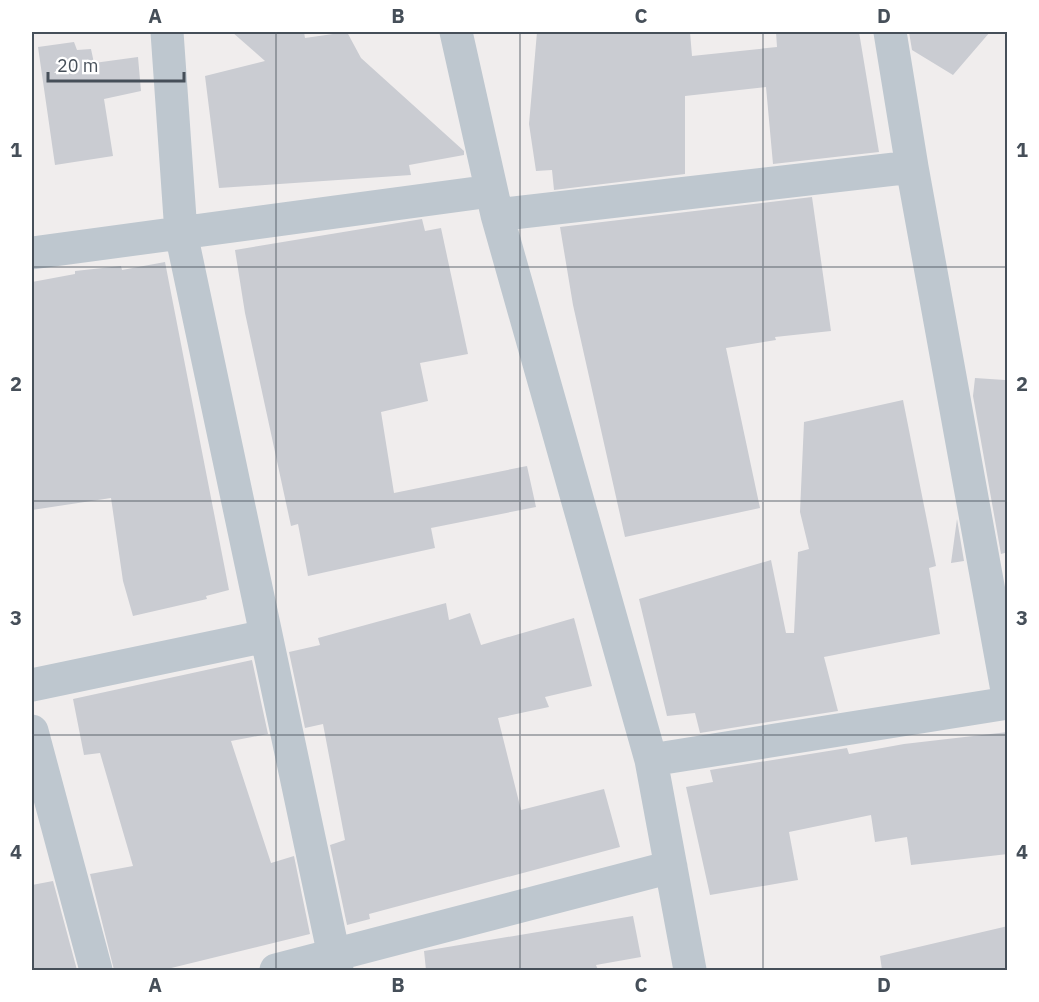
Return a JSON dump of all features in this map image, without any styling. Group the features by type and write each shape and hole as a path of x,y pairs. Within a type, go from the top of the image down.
{"street":[{"path":"167,32 181,233 336,963"},
{"path":"456,32 494,203 651,760 690,970"},
{"path":"890,32 912,167 1008,696"},
{"path":"32,253 181,233 912,167"},
{"path":"32,685 266,636"},
{"path":"651,760 1008,703"},
{"path":"32,731 96,970"},
{"path":"276,970 336,963 671,867"}],"building":[{"path":"232,32 304,32 305,38 347,32 361,58 464,151 464,155 409,165 411,175 219,188 205,76 265,61"},
{"path":"537,32 690,32 692,56 777,47 776,32 859,32 879,152 773,164 766,87 685,96 685,174 554,190 552,170 536,171 529,124"},
{"path":"909,32 990,32 953,75 912,50"},
{"path":"74,42 77,50 91,49 94,63 138,57 141,91 104,99 113,156 55,165 38,47"},
{"path":"812,197 831,331 775,337 776,340 726,348 760,508 625,537 573,305 560,227"},
{"path":"422,219 425,231 441,228 468,354 420,363 428,401 381,412 394,493 527,466 536,507 431,528 435,548 308,576 298,524 291,526 245,313 235,250"},
{"path":"165,262 229,590 206,596 207,599 133,616 123,581 111,498 32,510 32,282 75,274 75,271 121,266 122,270"},
{"path":"975,378 1005,380 1008,552 1001,554 973,396"},
{"path":"903,400 936,566 929,568 940,634 824,657 838,711 700,733 695,713 667,716 639,599 771,560 786,633 794,633 798,552 809,549 800,512 804,422"},
{"path":"957,519 964,561 951,563"},
{"path":"446,603 449,620 470,613 481,645 574,618 592,686 545,697 549,707 498,718 521,810 604,789 620,847 369,914 370,919 347,925 330,845 345,840 323,724 305,728 289,652 320,645 318,638"},
{"path":"252,660 268,734 231,741 271,863 294,856 310,934 163,970 114,970 90,874 133,866 100,753 84,755 73,699"},
{"path":"1008,732 1008,854 911,865 907,837 875,842 871,815 789,832 798,880 710,895 686,787 713,782 710,770 847,748 849,754 904,744"},
{"path":"53,881 77,970 32,970 32,885"},
{"path":"633,916 641,957 596,965 598,970 426,970 424,951"},
{"path":"1008,926 1008,970 882,970 880,956"}]}
